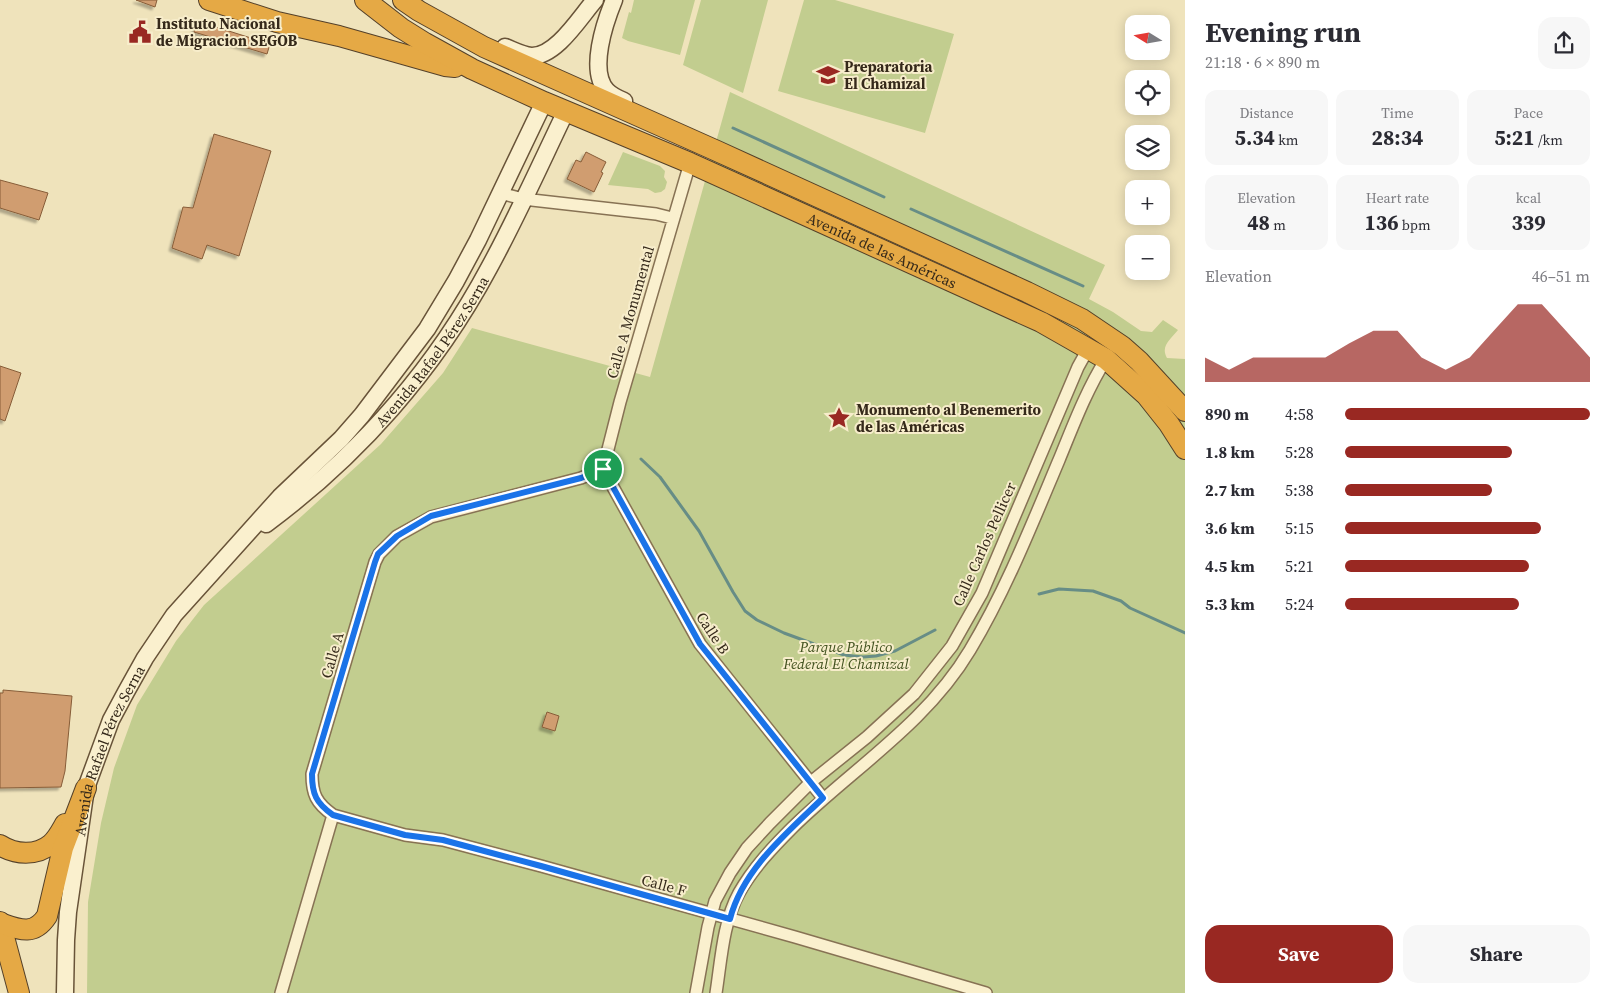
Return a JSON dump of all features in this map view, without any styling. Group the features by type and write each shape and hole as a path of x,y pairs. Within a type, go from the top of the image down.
{"highway":[{"path":"209,0 278,22 445,66 472,69"},
{"path":"364,0 401,28 472,69"},
{"name":"Avenida de las Américas","path":"403,0 484,47 698,142 1082,319 1128,351 1185,411"},
{"name":"Avenida de las Américas","path":"472,69 544,102 690,163 1041,322 1106,360 1146,395 1169,424 1185,449"},
{"path":"690,163 696,157 708,157 766,183 817,198"},
{"path":"0,844 12,851 26,853 40,850 51,844 61,831 86,788"},
{"path":"0,923 26,930 34,929 48,916 63,848 86,788"},
{"path":"0,923 19,993"}],"main road":[{"path":"454,31 486,40 529,56 541,55 557,45 595,0"},
{"path":"614,0 603,31 599,53 598,67 602,84 608,92 616,97 686,130 698,142"},
{"name":"Avenida Rafael Pérez Serna","path":"65,993 68,912 86,788 111,720 145,658 174,615 280,497 357,421 427,329 456,281 544,102"},
{"name":"Avenida Rafael Pérez Serna","path":"238,545 287,509 345,457 396,404 430,363 490,268 566,111"}],"street":[{"name":"Calle A Monumental","path":"603,469 672,218 690,163"},
{"path":"500,193 524,199 656,214 672,218"},
{"name":"Calle Carlos Pellicer","path":"696,993 708,926 718,895 748,848 770,822 811,782 867,737 914,694 952,646 982,593 1078,367 1088,349"},
{"path":"716,993 730,919 739,894 750,876 774,846 823,798 894,739 931,703 969,652 1002,590 1026,539 1088,391 1106,360"},
{"name":"Calle B","path":"603,469 700,644 823,798"},
{"name":"Calle A","path":"333,815 323,808 316,799 312,788 312,774 378,554 397,536 431,516 581,478 603,469"},
{"path":"281,993 333,815"},
{"name":"Calle F","path":"333,815 405,835 452,842 730,919 986,993"}],"green space":[{"path":"634,0 695,0 680,55 622,38"},
{"path":"701,0 768,0 743,93 683,65"},
{"path":"804,0 835,0 954,34 925,133 778,91"},
{"name":"Parque Público Federal El Chamizal","path":"730,92 1105,265 1089,299 1113,312 1141,331 1152,332 1163,320 1178,330 1167,343 1165,354 1167,358 1185,359 1185,993 87,993 88,902 101,823 114,768 137,705 176,641 204,605 381,444 443,373 472,328 650,377"},
{"path":"623,152 660,166 665,171 664,177 667,182 665,189 655,193 648,189 608,185"}],"building":[{"path":"136,0 157,0 155,7"},
{"path":"197,21 270,44 267,54 194,32"},
{"path":"214,134 271,151 239,256 207,245 202,259 172,248 183,207 193,208"},
{"path":"586,152 606,162 594,192 567,179 576,160 581,162"},
{"path":"0,180 48,193 39,220 0,208"},
{"path":"0,366 21,373 5,421 0,419"},
{"path":"3,690 72,696 65,771 61,787 0,788 0,693 3,693"},
{"path":"547,712 559,716 555,731 542,727"}],"waterway":[{"path":"733,128 884,197"},
{"path":"911,209 1083,286"},
{"path":"641,459 660,477 699,531 745,611 757,620 784,633 844,655 863,657 895,651 935,630"},
{"path":"1039,594 1059,589 1093,591 1121,601 1130,608 1185,633"}],"place":[{"name":"Instituto Nacional de Migracion SEGOB","path":"140,32"},
{"name":"Preparatoria El Chamizal","path":"828,75"},
{"name":"Monumento al Benemerito de las Américas","path":"839,418"}],"route":[{"path":"603,469 615,494 700,644 823,798 774,846 750,876 733,906 730,919 443,840 405,835 333,815 323,808 316,799 312,788 312,774 375,562 378,554 387,544 431,516 581,478 603,469"}]}
